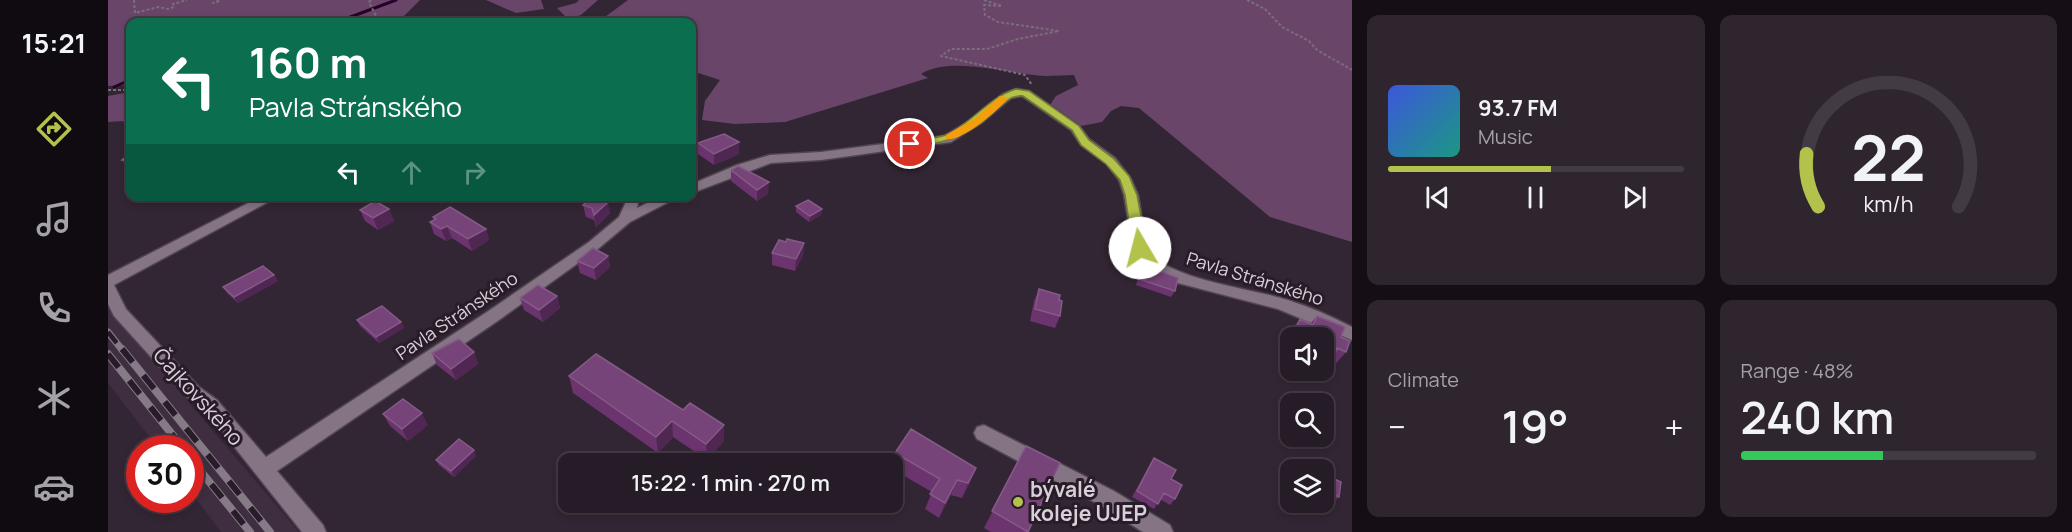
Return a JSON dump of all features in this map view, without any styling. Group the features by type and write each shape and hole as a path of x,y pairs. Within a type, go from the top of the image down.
{"street":[{"path":"696,187 770,159 821,156 947,139 977,121 1007,96 1016,92 1025,93"},
{"name":"Pavla Stránského","path":"1025,93 1076,128 1085,142 1110,161 1125,179 1131,195 1140,248 1145,259 1179,278 1282,304 1331,323 1352,334"},
{"path":"108,281 263,201"},
{"path":"625,219 632,201"},
{"name":"Pavla Stránského","path":"262,470 493,316 594,245 625,219 663,201"},
{"name":"Čajkovského","path":"108,288 120,312 193,392 211,405 315,532"},
{"path":"984,433 1107,498 1161,532"}],"path":[{"path":"134,0 135,12 158,7 168,9 174,6 173,4 187,0"},
{"path":"371,0 369,2 374,9 375,18"},
{"path":"984,0 1002,6 984,5 985,15 998,22 1059,32 1018,39 987,49 951,49 941,56 1025,75 1032,86 1025,93"},
{"path":"1247,0 1265,9 1282,27 1309,41 1317,50 1352,70"},
{"path":"108,90 126,90"}],"shaded area":[{"path":"108,0 420,0 402,18 126,18 126,85 108,86"},
{"path":"486,0 541,0 544,9 516,13"},
{"path":"579,0 598,0 581,15 571,18 567,18 557,8"},
{"path":"628,0 1352,0 1352,242 1270,217 1139,108 1121,106 1111,111 1102,122 1081,126 1050,105 1056,96 1078,85 1074,75 1032,75 982,67 949,66 921,74 928,78 785,122 735,124 702,120 705,101 720,80 696,72 696,18 603,18"},
{"path":"126,93 126,127 123,121 108,122 108,96"},
{"path":"108,306 299,532 221,532 204,509 204,435 148,435 108,383"}],"building":[{"path":"724,134 739,142 714,154 698,143"},
{"path":"738,166 769,182 757,190 731,170"},
{"path":"808,200 822,209 810,216 796,206"},
{"path":"375,201 389,209 373,218 360,210"},
{"path":"588,201 608,202 594,215 592,208 583,205"},
{"path":"450,207 486,229 468,239 447,226 441,229 430,222 436,219 433,217"},
{"path":"787,239 804,243 796,259 772,253 779,240 786,242"},
{"path":"593,248 608,256 594,268 577,261"},
{"path":"1144,265 1178,278 1175,291 1139,279"},
{"path":"263,266 274,275 234,297 223,287"},
{"path":"538,285 557,296 539,310 520,298"},
{"path":"1039,289 1060,295 1059,300 1062,301 1060,316 1035,309"},
{"path":"382,306 401,322 376,337 357,320"},
{"path":"1317,316 1345,327 1341,337 1350,341 1346,352 1337,348 1334,356 1334,327 1296,327 1300,319 1313,325"},
{"path":"459,339 474,352 451,369 432,353"},
{"path":"596,354 683,410 690,403 724,425 706,444 672,421 656,437 569,376"},
{"path":"403,399 422,413 402,429 383,414"},
{"path":"911,429 976,468 968,483 957,480 945,503 930,494 940,479 903,458 903,453 895,453"},
{"path":"459,439 474,450 451,471 436,460"},
{"name":"bývalé koleje UJEP","path":"1026,446 1060,463 1028,532 992,511"},
{"path":"1154,458 1176,470 1171,479 1182,485 1175,499 1164,493 1158,504 1137,491"},
{"path":"1334,479 1341,482 1339,497 1334,495"}],"waterway":[{"path":"348,18 396,0"},
{"path":"114,87 126,82"}],"railway":[{"path":"108,332 123,351"},
{"path":"122,349 270,532"},
{"path":"108,354 173,435"},
{"path":"204,475 250,532"}],"slow traffic":[{"path":"950,137 977,121 1004,98"}],"place":[{"name":"bývalé koleje UJEP","path":"1018,502"}],"route":[{"path":"910,144 947,139 977,121 1007,96 1016,92 1025,93 1076,128 1085,142 1110,161 1125,179 1135,212 1140,248"}]}
